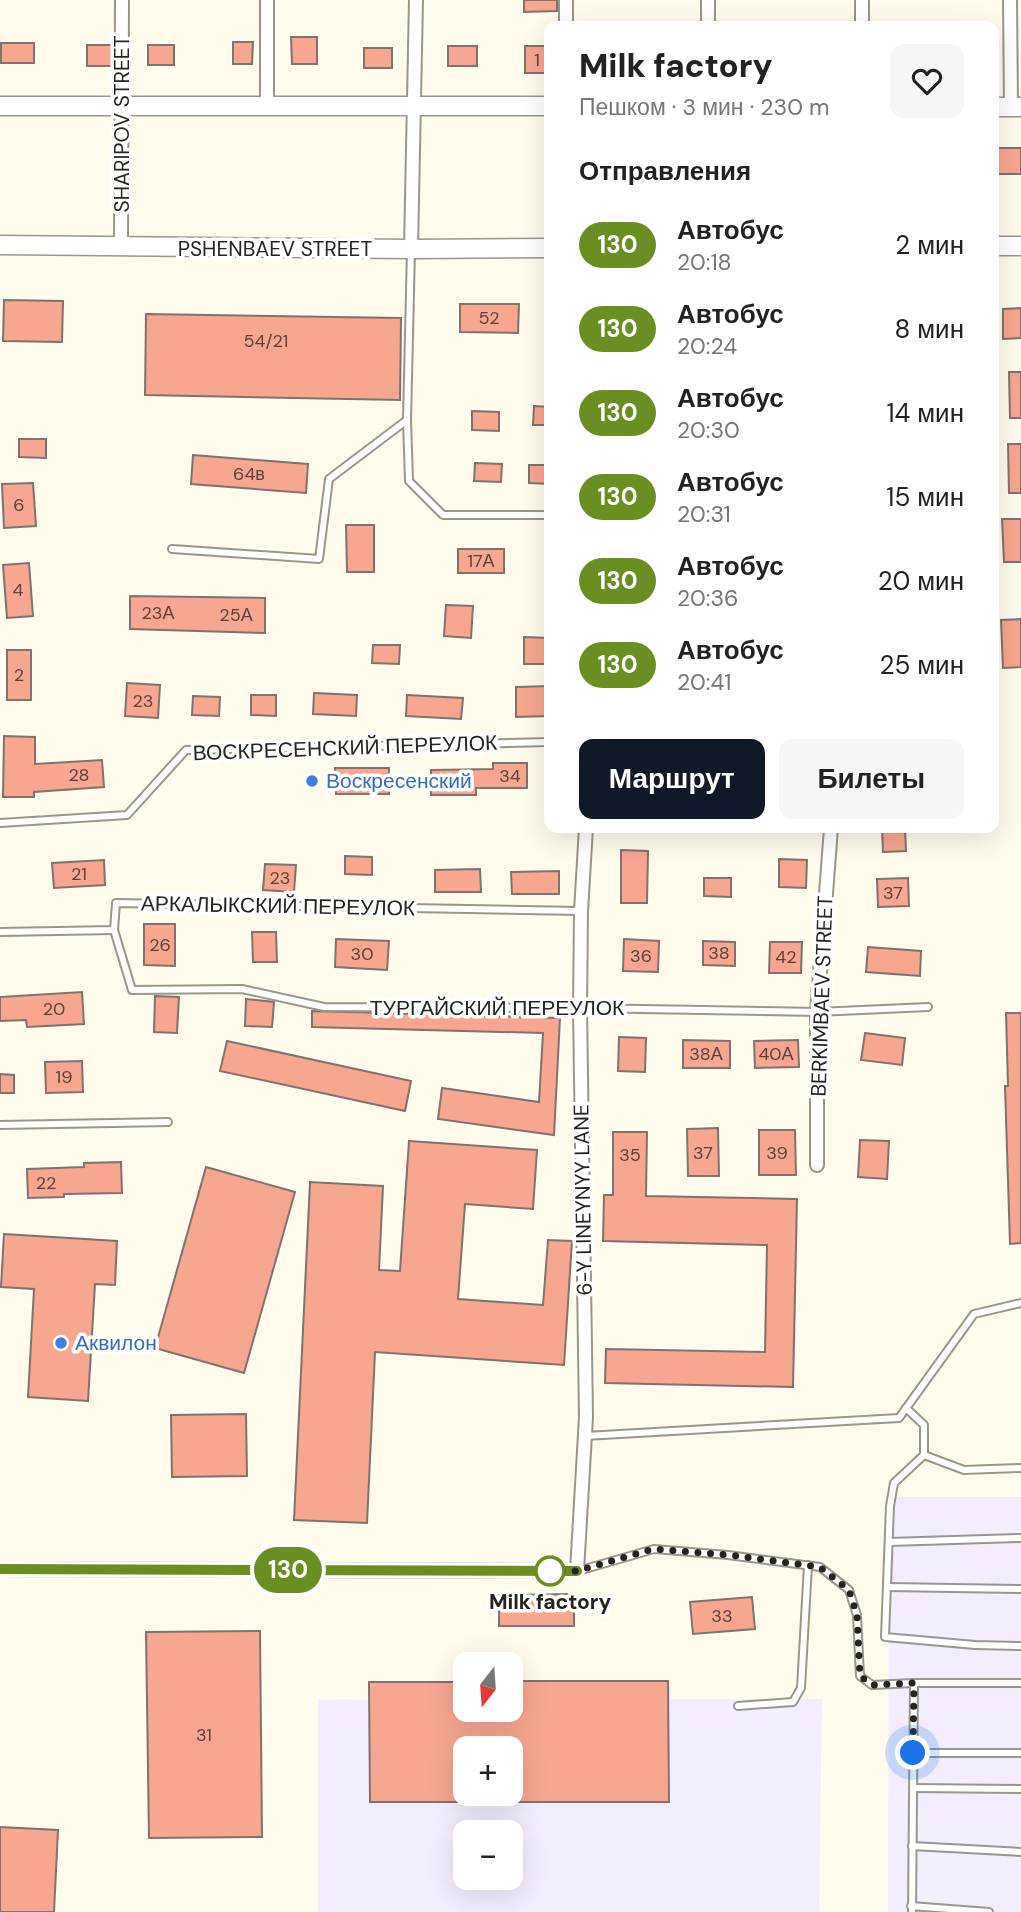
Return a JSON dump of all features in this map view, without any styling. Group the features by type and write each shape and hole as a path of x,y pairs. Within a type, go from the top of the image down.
{"street":[{"name":"SHARIPOV STREET","path":"121,248 122,0"},
{"path":"267,0 267,106"},
{"path":"411,249 416,0"},
{"path":"566,0 566,21"},
{"path":"708,0 708,21"},
{"path":"862,0 862,21"},
{"path":"1009,107 1010,0"},
{"path":"0,106 544,106"},
{"name":"PSHENBAEV STREET","path":"0,245 121,248 544,248"},
{"path":"999,246 1021,246"},
{"name":"6-Y LINEYNYY LANE","path":"577,1571 585,1436 580,1007 581,911 586,833"},
{"name":"BERKIMBAEV STREET","path":"817,1165 817,1012 831,833"},
{"path":"0,1569 577,1571"}],"lane":[{"path":"411,249 407,420 409,481 443,515 544,515"},
{"path":"172,549 319,559 329,480 407,420"},
{"name":"ВОСКРЕСЕНСКИЙ ПЕРЕУЛОК","path":"0,822 127,815 186,750 544,742"},
{"name":"АРКАЛЫКСКИЙ ПЕРЕУЛОК","path":"0,932 114,930 116,903 581,911"},
{"name":"ТУРГАЙСКИЙ ПЕРЕУЛОК","path":"114,930 132,990 242,989 324,1007 580,1007 817,1012 928,1007"},
{"path":"0,1125 168,1122"},
{"path":"585,1436 899,1418 974,1314 1021,1303"},
{"path":"906,1408 924,1425 924,1455 894,1483 890,1506 885,1637 1021,1646"},
{"path":"924,1455 964,1470 1021,1468"},
{"path":"889,1542 1021,1538"},
{"path":"577,1571 653,1549 729,1555 820,1567 849,1590 857,1615 860,1676 872,1685 1021,1683"},
{"path":"738,1706 793,1702 798,1695 801,1688 808,1565"},
{"path":"887,1587 1021,1589"},
{"path":"914,1683 912,1909 989,1912"},
{"path":"913,1753 1021,1753"},
{"path":"912,1788 1021,1789"},
{"path":"912,1846 1021,1852"}],"shaded area":[{"path":"889,1497 1021,1497 1021,1912 888,1912"},
{"path":"523,1685 671,1687 671,1699 822,1699 819,1912 318,1912 318,1699 453,1701 453,1722 523,1722"}],"building":[{"path":"524,0 557,0 557,11 524,12"},
{"path":"291,37 317,37 317,64 292,64"},
{"path":"233,42 253,42 252,64 233,64"},
{"path":"1,43 34,43 34,63 1,63"},
{"path":"87,45 113,45 113,66 87,66"},
{"path":"148,45 174,45 174,65 148,65"},
{"path":"448,46 477,46 477,66 448,66"},
{"path":"525,46 544,46 544,73 525,73"},
{"path":"364,48 392,48 392,68 364,68"},
{"path":"999,148 1021,148 1021,174 999,174"},
{"path":"4,300 63,301 62,342 3,341"},
{"path":"460,304 519,304 518,333 460,332"},
{"path":"1021,308 1021,338 1003,339 1003,309"},
{"path":"146,314 401,318 400,400 145,395"},
{"path":"1009,372 1021,372 1021,418 1010,418"},
{"path":"534,406 544,407 544,425 533,425"},
{"path":"472,411 499,412 499,431 472,430"},
{"path":"19,439 46,439 46,458 19,457"},
{"path":"1008,444 1021,444 1021,493 1009,493"},
{"path":"193,455 308,464 306,493 191,484"},
{"path":"475,463 502,464 501,482 474,481"},
{"path":"529,465 544,465 544,484 529,483"},
{"path":"33,483 36,526 4,528 2,484"},
{"path":"1002,519 1021,519 1021,562 1004,562"},
{"path":"346,525 374,525 374,572 347,572"},
{"path":"458,549 504,549 504,573 458,573"},
{"path":"29,563 33,616 7,618 3,565"},
{"path":"130,596 265,598 265,633 130,629"},
{"path":"446,605 473,606 471,638 444,636"},
{"path":"1021,619 1021,667 1003,668 1001,620"},
{"path":"524,637 544,638 544,664 524,664"},
{"path":"373,645 400,645 399,664 372,663"},
{"path":"7,650 31,650 31,700 7,700"},
{"path":"127,683 160,685 158,718 125,716"},
{"path":"544,686 544,716 516,717 516,687"},
{"path":"314,693 357,695 356,716 313,714"},
{"path":"251,695 276,695 276,716 251,715"},
{"path":"407,695 463,698 461,719 406,716"},
{"path":"193,696 220,697 219,716 192,715"},
{"path":"4,736 35,737 35,764 102,760 104,787 34,792 34,797 3,797"},
{"path":"493,763 527,763 527,788 476,788 476,795 431,795 431,770 493,769"},
{"path":"335,768 389,768 389,794 336,794"},
{"path":"882,833 905,833 906,851 883,852"},
{"path":"621,850 648,851 647,903 621,903"},
{"path":"345,856 372,857 372,875 345,874"},
{"path":"779,859 807,860 806,888 779,887"},
{"path":"104,860 105,885 54,888 52,863"},
{"path":"265,864 296,865 294,892 263,890"},
{"path":"480,869 481,892 435,892 435,870"},
{"path":"559,871 559,894 512,894 511,872"},
{"path":"704,878 731,878 731,897 704,896"},
{"path":"908,878 909,906 878,907 877,879"},
{"path":"144,924 175,924 175,966 144,965"},
{"path":"252,932 276,932 277,962 253,962"},
{"path":"336,939 389,941 387,970 335,967"},
{"path":"624,939 659,941 658,972 623,971"},
{"path":"703,941 735,942 735,966 703,965"},
{"path":"770,942 802,942 801,973 769,973"},
{"path":"868,947 921,951 920,976 866,972"},
{"path":"82,992 84,1024 27,1027 26,1020 0,1021 0,997"},
{"path":"155,996 179,997 177,1033 154,1032"},
{"path":"246,999 274,1002 272,1027 245,1026"},
{"path":"312,1011 560,1018 554,1135 438,1119 442,1088 539,1102 543,1033 312,1027"},
{"path":"1006,1013 1021,1013 1021,1243 1010,1244 1005,1086 1008,1086"},
{"path":"865,1033 905,1038 902,1065 861,1060"},
{"path":"619,1037 646,1038 645,1072 618,1071"},
{"path":"683,1040 730,1041 730,1068 683,1068"},
{"path":"798,1040 799,1067 755,1068 754,1041"},
{"path":"227,1041 411,1081 405,1111 220,1071"},
{"path":"82,1061 83,1092 46,1093 45,1062"},
{"path":"0,1074 14,1075 14,1093 0,1093"},
{"path":"718,1128 719,1176 688,1176 687,1129"},
{"path":"759,1130 795,1130 796,1175 759,1175"},
{"path":"613,1132 647,1132 646,1196 797,1199 793,1387 605,1383 606,1349 765,1352 767,1245 603,1241 604,1195 613,1195"},
{"path":"860,1140 889,1141 887,1179 858,1177"},
{"path":"409,1141 537,1150 533,1209 465,1204 458,1299 543,1305 548,1240 572,1241 564,1365 375,1352 367,1523 294,1520 310,1182 383,1186 379,1270 400,1271"},
{"path":"121,1162 122,1193 28,1198 27,1169 84,1167 84,1163"},
{"path":"206,1167 295,1192 244,1373 155,1348"},
{"name":"Аквилон","path":"4,1234 117,1241 115,1285 95,1284 88,1401 28,1397 34,1289 1,1287"},
{"path":"246,1414 247,1476 172,1477 171,1415"},
{"path":"574,1594 574,1626 499,1626 499,1595"},
{"path":"752,1597 755,1629 693,1634 690,1602"},
{"path":"260,1631 262,1837 149,1838 146,1632"},
{"path":"523,1681 668,1681 669,1802 523,1802 523,1736 453,1736 453,1802 370,1802 369,1682 453,1682 453,1722 523,1722"},
{"path":"0,1827 58,1830 54,1912 0,1912"}],"bus line":[{"name":"130","path":"0,1569 577,1571"}],"place":[{"name":"Воскресенский","path":"312,781"},
{"name":"Аквилон","path":"61,1343"},
{"name":"Milk factory","path":"550,1571"}],"route":[{"path":"550,1571 577,1571 653,1549 729,1555 820,1567 849,1590 857,1615 860,1676 872,1685 914,1683 913,1753"}]}
